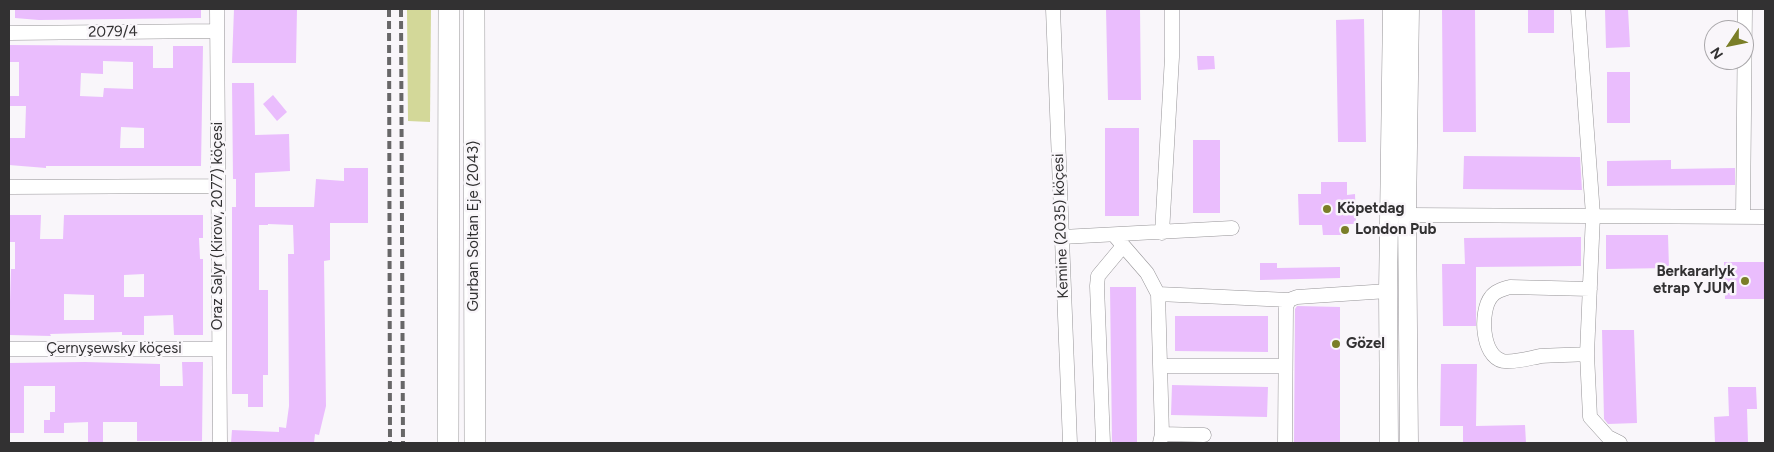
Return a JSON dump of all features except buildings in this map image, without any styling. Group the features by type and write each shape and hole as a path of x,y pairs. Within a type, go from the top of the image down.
{"highway":[{"name":"Gurban Soltan Eje (2043)","path":"448,443 449,9"},
{"name":"Gurban Soltan Eje (2043)","path":"474,9 475,443"}],"main road":[{"path":"1389,443 1388,291 1392,9"},
{"path":"1409,443 1407,215 1410,9"}],"street":[{"name":"Oraz Salyr (Kirow, 2077) köçesi","path":"217,9 220,443"},
{"name":"Kemine (2035) köçesi","path":"1053,9 1070,443"},
{"path":"1162,233 1172,57 1172,9"},
{"path":"1578,9 1593,215 1587,354 1590,417 1608,437 1620,443"},
{"path":"1743,217 1745,9"},
{"name":"2079/4","path":"9,33 217,31"},
{"path":"9,187 218,186"},
{"path":"1407,215 1765,217"},
{"path":"1062,237 1232,228"},
{"path":"1114,235 1147,273 1158,294 1162,366 1161,439 1204,435"},
{"path":"1103,443 1098,276 1123,246"},
{"path":"1587,354 1543,356 1503,361 1493,356 1486,346 1485,307 1491,296 1502,289 1510,287 1590,289"},
{"path":"1158,294 1289,300 1297,296 1388,291"},
{"path":"1286,443 1286,307 1289,300"},
{"name":"Çernyşewsky köçesi","path":"9,350 219,349"},
{"path":"1162,366 1285,366"}],"green space":[{"path":"407,9 431,9 430,122 408,121"}],"railway":[{"path":"389,9 390,443"},
{"path":"401,9 403,443"}],"place":[{"name":"Köpetdag","path":"1327,209"},
{"name":"London Pub","path":"1345,230"},
{"name":"Berkararlyk etrap YJUM","path":"1745,281"},
{"name":"Gözel","path":"1336,344"}]}
